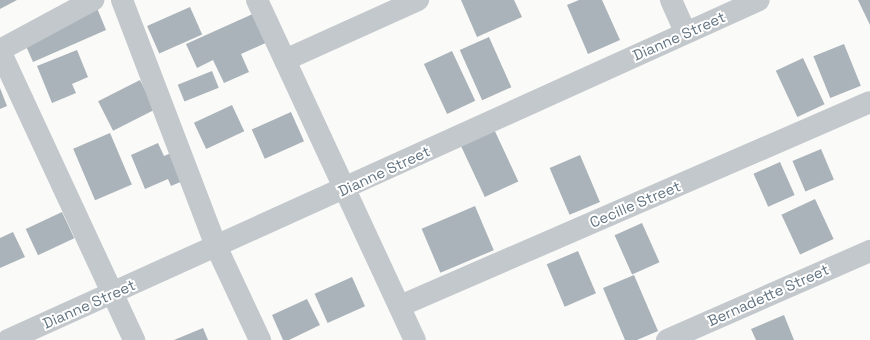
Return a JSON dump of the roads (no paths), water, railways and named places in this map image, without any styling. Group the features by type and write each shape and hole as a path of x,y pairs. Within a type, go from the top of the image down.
{"street":[{"path":"93,0 0,50 134,340"},
{"path":"122,0 216,246 260,340"},
{"path":"257,0 415,340"},
{"path":"286,60 418,0"},
{"path":"671,0 685,32"},
{"name":"Dianne Street","path":"8,340 346,189 685,32 759,0"},
{"name":"Cecille Street","path":"400,306 870,102"},
{"name":"Bernadette Street","path":"667,340 870,251"},
{"path":"0,330 4,340"}]}
